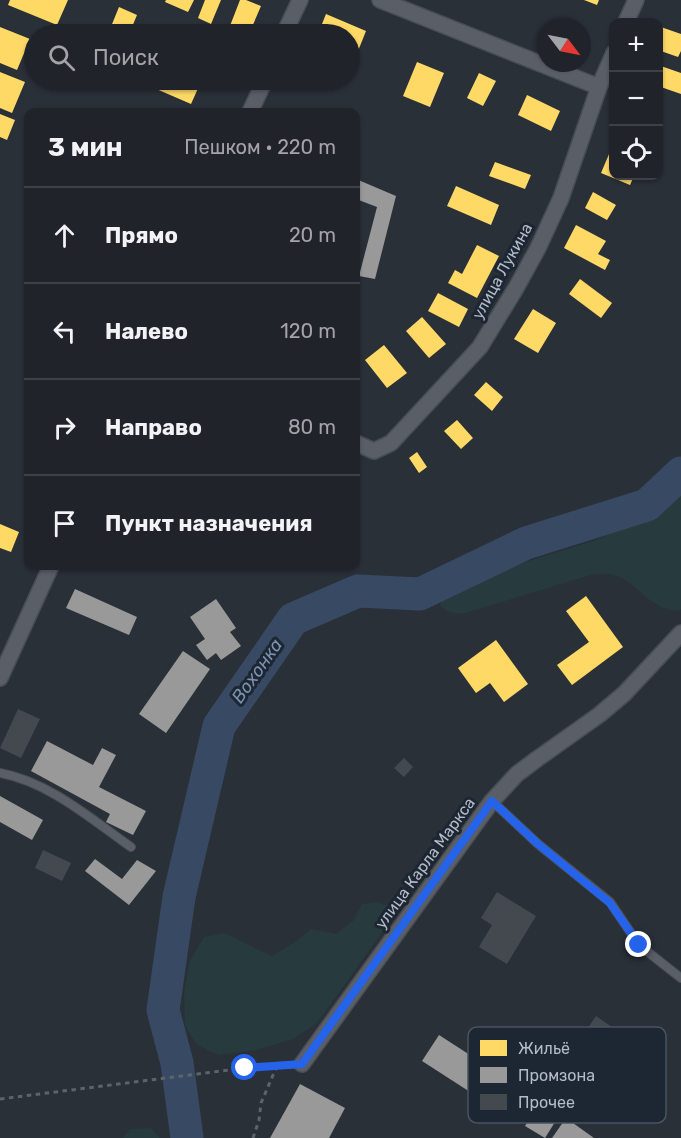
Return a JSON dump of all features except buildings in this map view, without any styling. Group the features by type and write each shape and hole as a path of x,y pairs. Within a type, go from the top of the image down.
{"street":[{"path":"289,24 300,0"},
{"path":"380,0 599,87"},
{"path":"628,18 636,0"},
{"name":"улица Лукина","path":"360,445 374,451 391,443 480,347 538,248 561,198 609,64"},
{"path":"252,108 260,90"},
{"path":"0,677 49,570"},
{"name":"улица Карла Маркса","path":"302,1064 492,801 517,774 599,715 624,694 681,633"}],"lane":[{"path":"0,773 14,776 43,789 79,810 131,847"},
{"path":"492,801 538,844 610,903 639,945 681,978"}],"path":[{"path":"0,1099 245,1068 302,1064"},
{"path":"253,1138 259,1120 261,1102 277,1066"}],"green space":[{"path":"681,488 681,609 679,611 658,605 627,581 607,574 590,575 462,614 449,612 440,606 444,592 494,572 593,541 643,519"},
{"path":"377,902 391,907 389,923 317,1023 293,1039 256,1050 219,1055 197,1045 185,1026 184,994 189,962 204,937 224,933 272,956 311,929 336,934 354,920 362,904"},
{"path":"151,1128 160,1138 123,1138 130,1129"}],"waterway":[{"name":"Вохонка","path":"187,1138 177,1063 163,1010 179,897 219,726 293,619 358,591 420,594 526,543 647,505 681,473"}],"route":[{"path":"245,1068 302,1064 492,801 538,844 610,903 639,945"}]}
